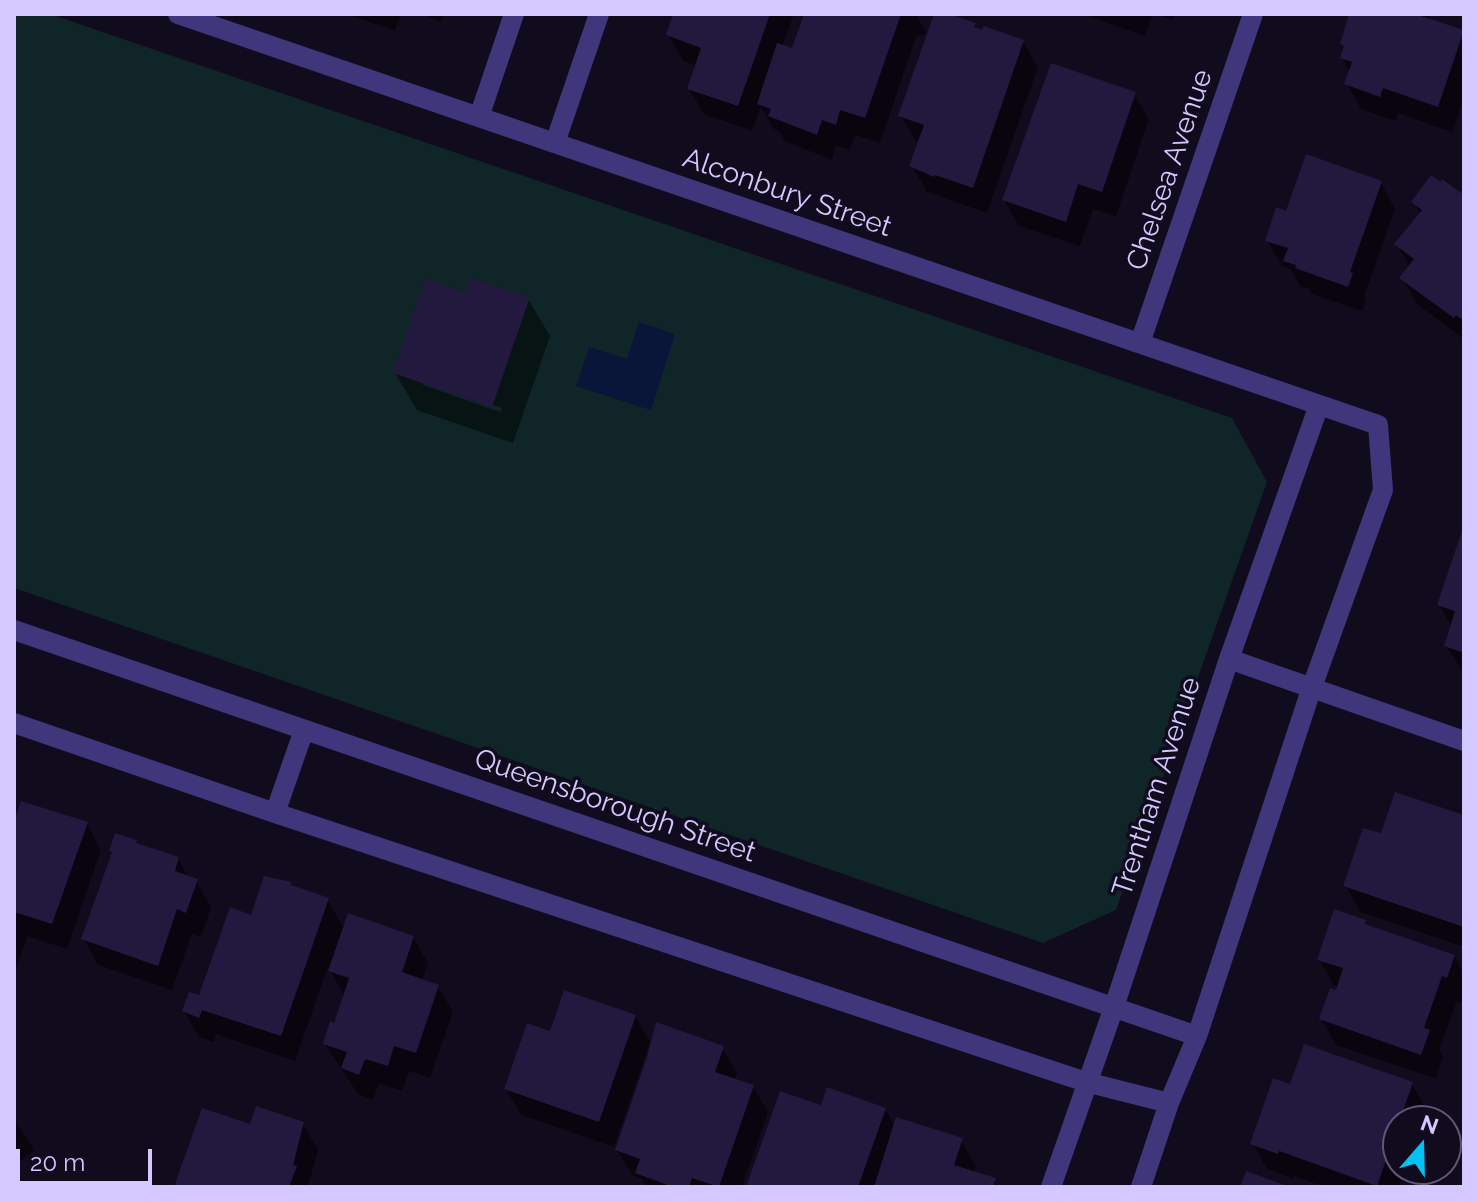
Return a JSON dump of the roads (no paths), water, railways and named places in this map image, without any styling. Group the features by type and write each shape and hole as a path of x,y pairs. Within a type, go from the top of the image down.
{"street":[{"name":"Alconbury Street","path":"178,14 1378,425 1383,490 1312,687"},
{"path":"479,117 514,14"},
{"path":"555,143 599,14"},
{"name":"Chelsea Avenue","path":"1140,343 1253,14"},
{"name":"Trentham Avenue","path":"1051,1187 1229,659 1319,405"},
{"name":"Queensborough Street","path":"14,630 1197,1036"},
{"path":"1229,659 1464,741"},
{"path":"1141,1187 1169,1103 1197,1036 1312,687"},
{"path":"14,723 275,813 1086,1082 1169,1103"},
{"path":"275,813 304,730"}],"water":[{"path":"639,322 675,334 651,410 576,386 589,347 627,359"}]}
